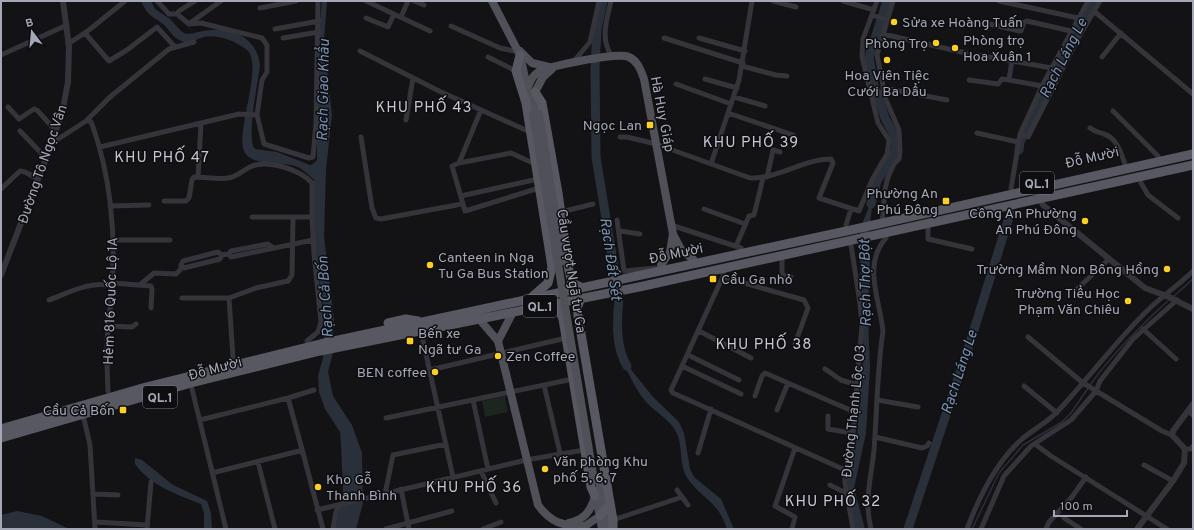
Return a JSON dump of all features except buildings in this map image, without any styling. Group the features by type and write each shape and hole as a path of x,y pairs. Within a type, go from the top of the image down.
{"highway":[{"path":"519,54 516,71 526,103 552,273 544,288 530,299"},
{"path":"531,90 542,103 572,283 581,287"},
{"name":"Đỗ Mười","path":"882,219 1193,148"},
{"name":"Đỗ Mười","path":"882,219 1193,154"},
{"name":"QL.1","path":"853,243 928,228 1042,202 1193,165"},
{"name":"QL.1","path":"884,237 1042,202 1193,171"},
{"name":"QL.1","path":"851,226 882,219"},
{"name":"Đỗ Mười","path":"645,274 659,267 738,247 851,226"},
{"name":"Đỗ Mười","path":"344,342 406,319 427,330 530,299 708,260 851,226"},
{"name":"Đỗ Mười","path":"344,342 427,330 460,327 469,321 581,298 609,295 723,275 853,243"},
{"name":"Đỗ Mười","path":"636,290 853,243"},
{"path":"708,260 719,253"},
{"path":"552,273 557,276 564,275 569,271"},
{"path":"581,298 577,308 578,316 613,525"},
{"path":"547,305 558,310 563,319 584,450 591,487 596,496"},
{"path":"563,319 566,313 571,311 578,316"},
{"name":"Đỗ Mười","path":"1,423 108,391 233,358 307,341 320,347"},
{"name":"QL.1","path":"320,347 344,342"},
{"name":"QL.1","path":"320,347 344,342"},
{"name":"Đỗ Mười","path":"1,444 320,347"},
{"name":"Đỗ Mười","path":"1,430 146,387 320,347"},
{"name":"Đỗ Mười","path":"1,438 192,386"}],"main road":[{"name":"Hà Huy Giáp","path":"492,1 531,79 531,90"},
{"name":"Hà Huy Giáp","path":"519,54 532,63 554,68"},
{"name":"Hà Huy Giáp","path":"519,54 531,90 536,114"},
{"name":"Hà Huy Giáp","path":"531,79 541,71 592,59 608,56 631,57 639,66 644,79 673,234 682,251 693,259"},
{"path":"531,90 554,68"},
{"name":"Cầu vượt Ngã tư Ga","path":"536,114 596,480"},
{"name":"Hà Huy Giáp","path":"659,267 670,252 673,234"},
{"path":"498,341 513,312"},
{"path":"479,319 498,341 509,392 538,505 545,515 553,522 588,528 603,512"},
{"path":"565,524 576,521 586,515 596,496 596,480"},
{"path":"596,480 608,529"},
{"path":"596,496 603,512 602,529"}],"street":[{"name":"Đường Tô Ngọc Vân","path":"1,275 52,143 66,96 68,44 67,25 63,1"},
{"path":"68,44 85,33 125,1"},
{"path":"157,1 169,14 177,14 189,24 201,23 262,38 267,45 267,72 262,80 257,115 264,144 309,158 313,157 316,123 316,56 319,32 318,1"},
{"path":"177,14 179,11 195,1"},
{"path":"189,24 221,1"},
{"path":"260,8 296,1"},
{"path":"366,1 376,3 394,14 430,31"},
{"path":"401,17 408,1"},
{"path":"414,1 424,5"},
{"path":"571,64 582,54 590,42 599,1"},
{"path":"608,56 605,37 611,1"},
{"path":"711,164 737,88 743,65 752,1"},
{"path":"773,1 796,7"},
{"path":"843,1 873,12 887,20"},
{"path":"620,137 627,136 656,144 750,178 765,178 792,168 832,159 833,163 818,198 859,211 872,180 887,154 889,140 878,123 862,57 863,39 877,1"},
{"path":"882,219 885,189 890,172 899,159 900,152 899,130 883,90 877,55 893,1"},
{"path":"998,1 1078,18"},
{"path":"1011,189 1020,134 1042,86 1088,1"},
{"path":"1020,134 1028,137 1077,40 1095,12 1100,1"},
{"path":"1095,12 1193,94"},
{"path":"366,18 388,27 394,14"},
{"path":"275,29 319,21"},
{"path":"981,22 1021,31 1024,22 1027,21 1071,31"},
{"path":"1,55 67,25"},
{"path":"451,26 500,48 519,54"},
{"path":"85,33 109,61 157,27 175,47"},
{"path":"283,38 319,32"},
{"path":"1102,57 1121,33"},
{"path":"883,34 966,53"},
{"path":"664,38 743,65 776,75 787,76"},
{"path":"699,38 745,51"},
{"path":"52,143 86,121 110,97 170,49 194,42"},
{"path":"360,51 413,78 530,132"},
{"path":"977,55 1052,68"},
{"path":"488,57 516,71"},
{"path":"1009,80 1012,60"},
{"path":"406,120 413,78"},
{"path":"705,79 737,88"},
{"path":"969,80 998,84 1002,79 1042,86"},
{"path":"676,84 731,104"},
{"path":"871,95 883,90 947,100"},
{"path":"734,97 765,106"},
{"path":"8,107 19,119 30,110 37,110 56,131"},
{"path":"459,163 481,110"},
{"path":"1113,111 1158,156"},
{"path":"728,113 793,135"},
{"path":"100,147 243,114 257,115"},
{"name":"Hẻm 816 Quốc Lộ 1A","path":"86,121 90,121 92,124 100,147 110,206 113,240 112,284 108,326 108,391"},
{"path":"198,177 201,123"},
{"path":"1090,128 1098,133 1104,134 1118,145 1125,164"},
{"path":"20,131 46,158"},
{"path":"977,133 1018,142"},
{"path":"362,137 372,208 376,218 381,219 462,204"},
{"path":"671,225 738,247 745,224 749,216 754,215 773,150 780,152"},
{"path":"535,164 511,153 459,163 452,166 465,211 539,184"},
{"path":"164,201 186,201 189,198 193,178 226,179 250,167 260,164 291,169 301,174 312,183 313,240 321,322 318,332 307,341"},
{"path":"1,189 20,171 38,179"},
{"path":"1140,183 1148,195 1178,218"},
{"path":"461,196 539,184"},
{"path":"1042,202 1145,288 1171,298 1193,309"},
{"path":"560,212 593,204"},
{"path":"110,206 149,205"},
{"path":"704,209 745,224"},
{"path":"851,209 851,226"},
{"path":"252,217 312,217"},
{"path":"182,298 229,298 256,288 288,282 292,277 293,217"},
{"path":"617,220 620,231 624,272 659,267"},
{"path":"928,228 928,239 972,249"},
{"path":"620,231 640,234"},
{"path":"871,529 867,515 867,497 875,437 883,331 881,312 873,279 876,253 878,246 884,237"},
{"path":"113,240 170,240"},
{"path":"142,284 151,274 176,274 181,269 183,261 218,252 222,255 229,254 231,251 268,244 272,247 313,240"},
{"name":"Đường Thạnh Lộc 03","path":"853,243 862,325 852,445 845,470 853,529"},
{"path":"1077,289 1109,258"},
{"path":"782,260 782,275 791,277"},
{"path":"981,529 1004,476 1031,446 1071,420 1095,391 1100,381 1133,339 1171,298 1193,271"},
{"path":"795,344 808,308 804,300 723,275 688,355 671,388 673,393 845,470"},
{"path":"49,300 84,287 112,284 142,284 148,285 152,289 151,308"},
{"path":"229,298 233,358"},
{"path":"967,529 975,507 994,474 1017,444 1057,413 1084,384 1108,352 1152,307 1171,298"},
{"path":"108,326 132,327 136,324"},
{"path":"1143,329 1176,359"},
{"path":"427,330 430,370 453,477"},
{"path":"699,331 751,358"},
{"path":"1028,337 1084,384 1162,431 1172,435 1191,449 1173,481 1137,529"},
{"path":"430,370 566,338"},
{"path":"688,355 739,380"},
{"path":"682,366 741,394"},
{"path":"825,369 841,380 857,385"},
{"path":"755,396 762,376 765,373 850,410 855,416"},
{"path":"386,418 573,379"},
{"path":"777,410 788,383"},
{"path":"544,385 560,453"},
{"path":"192,386 226,529"},
{"path":"1024,386 1057,413"},
{"path":"200,420 314,390"},
{"path":"288,398 323,529"},
{"path":"473,400 488,469"},
{"path":"877,400 918,407"},
{"path":"1172,435 1173,431 1190,413 1193,404"},
{"path":"698,453 711,409"},
{"path":"828,416 828,429 852,433"},
{"path":"84,419 90,445 96,529"},
{"path":"875,437 922,448 927,446 929,443"},
{"path":"385,494 393,454 446,444"},
{"path":"1035,444 1051,456 1167,529"},
{"path":"792,529 795,517 775,506 795,448"},
{"path":"318,510 526,460 584,450"},
{"path":"212,473 299,451 303,453"},
{"path":"258,462 276,529"},
{"path":"1144,465 1173,481"},
{"path":"481,471 496,503"},
{"path":"1046,529 1049,522 1072,497 1086,477"},
{"path":"96,522 147,527 151,482"},
{"path":"830,485 848,494"},
{"path":"401,489 409,527"},
{"path":"677,490 688,505"},
{"path":"94,494 118,495"},
{"path":"613,525 682,497"},
{"path":"333,529 336,512 341,504"},
{"path":"386,529 409,527 452,511"},
{"path":"1064,518 1081,529"},
{"path":"483,529 501,522"}],"shaded area":[{"path":"505,396 508,412 485,417 482,401"}],"water":[{"path":"141,1 151,1 155,9 170,19 181,31 186,34 208,30 229,31 244,38 250,43 255,49 260,66 252,122 253,143 255,149 277,152 310,165 317,160 317,56 322,1 327,1 324,41 332,115 326,169 324,236 334,320 333,352 328,372 333,396 352,425 362,453 363,503 356,529 335,529 343,490 341,444 340,432 325,409 319,392 318,376 323,358 325,322 314,236 314,180 303,170 295,166 265,163 251,159 246,154 243,148 242,138 252,68 251,57 247,50 232,41 215,36 204,37 190,42 181,41 176,38 163,24 150,15"},
{"path":"874,193 868,238 870,259 868,318 870,368 866,433 854,488 865,529 855,529 846,475 857,435 861,373 864,359 859,238 863,222"},
{"path":"621,357 653,397 679,422 684,433 690,469 694,477 721,499 734,529 727,529 715,506 699,492 688,479 683,467 678,436 675,430 644,399 633,382"},
{"path":"135,458 142,460 173,485 207,501 211,513 212,529 204,529 204,513 201,504 173,493 156,484 141,472 135,464"},
{"path":"17,511 42,516 69,529 1,529 1,515"}],"waterway":[{"name":"Rạch Đất Sét","path":"603,1 597,29 595,68 596,157 619,298 617,324 620,350 627,366"},
{"name":"Rạch Thợ Bột","path":"871,204 877,181 891,159 896,147 894,135 885,118 874,86 869,57 887,1"},
{"name":"Rạch Láng Le","path":"1019,150 1020,142 1047,85 1093,1"},
{"name":"Rạch Láng Le","path":"908,529 973,333 1010,214"},
{"path":"1174,296 1193,279"},
{"path":"1090,385 1127,340 1169,300"},
{"path":"972,529 999,473 1023,445 1062,422 1071,413 1088,388"}],"place":[{"name":"Sửa xe Hoàng Tuấn","path":"894,22"},
{"name":"Phòng Trọ","path":"936,43"},
{"name":"Phòng trọ Hoa Xuân 1","path":"955,48"},
{"name":"Hoa Viên Tiệc Cưới Ba Dẩu","path":"887,60"},
{"name":"Ngọc Lan","path":"650,125"},
{"name":"Phường An Phú Đông","path":"946,201"},
{"name":"Công An Phường An Phú Đông","path":"1085,221"},
{"name":"Canteen in Nga Tu Ga Bus Station","path":"430,265"},
{"name":"Trường Mầm Non Bông Hồng","path":"1167,269"},
{"name":"Cầu Ga nhỏ","path":"713,279"},
{"name":"Trường Tiểu Học Phạm Văn Chiêu","path":"1128,301"},
{"name":"Bến xe Ngã tư Ga","path":"410,341"},
{"name":"Zen Coffee","path":"498,356"},
{"name":"BEN coffee","path":"435,372"},
{"name":"Cầu Cả Bốn","path":"123,410"},
{"name":"Văn phòng Khu phố 5, 6, 7","path":"545,469"},
{"name":"Kho Gỗ Thanh Bình","path":"318,487"}],"district":[{"name":"KHU PHỐ 43","path":"424,107"},
{"name":"KHU PHỐ 39","path":"751,142"},
{"name":"KHU PHỐ 47","path":"162,157"},
{"name":"KHU PHỐ 38","path":"764,344"},
{"name":"KHU PHỐ 36","path":"474,487"},
{"name":"KHU PHỐ 32","path":"833,501"}],"water label":[{"name":"Rạch Giao Khẩu","path":"323,90"},
{"name":"Rạch Cả Bốn","path":"325,297"}]}
